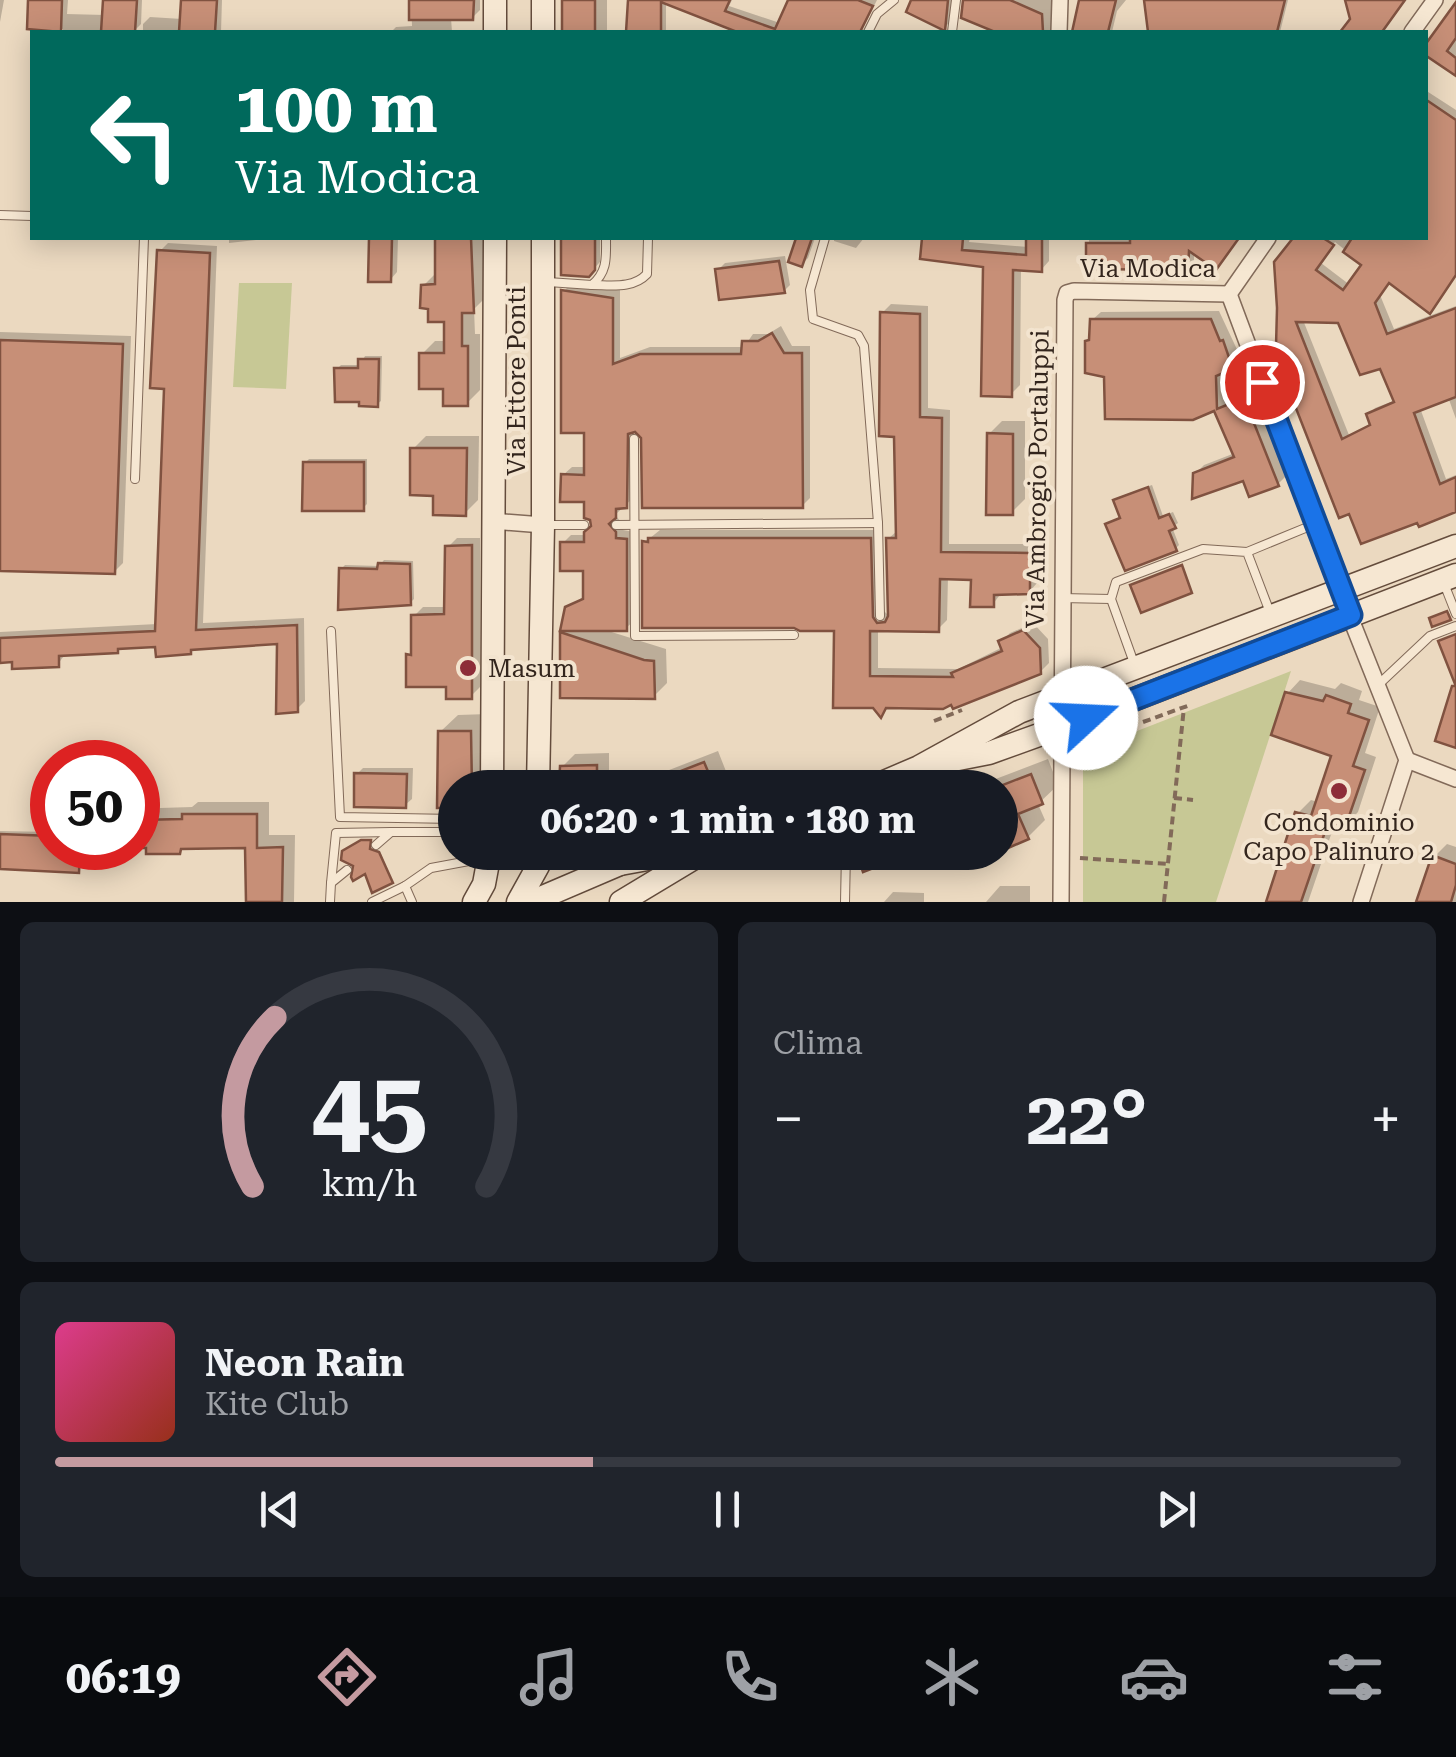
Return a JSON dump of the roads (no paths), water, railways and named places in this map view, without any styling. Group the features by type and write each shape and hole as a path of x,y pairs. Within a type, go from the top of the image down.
{"main road":[{"path":"495,0 495,30"},
{"path":"543,0 544,30"},
{"name":"Via Ettore Ponti","path":"492,770 495,240"},
{"name":"Via Ettore Ponti","path":"538,770 544,524 544,240"},
{"path":"913,770 1019,712 1456,546"},
{"path":"920,767 988,752 1061,726 1449,577"},
{"path":"474,902 487,870"},
{"path":"518,902 536,870"},
{"path":"531,902 606,870"},
{"path":"621,902 674,870"}],"street":[{"path":"1060,0 1060,30"},
{"path":"1413,30 1435,0"},
{"name":"Via Modica","path":"1229,294 1267,240"},
{"name":"Via Modica","path":"1067,293 1084,290 1229,294"},
{"name":"Via Ambrogio Portaluppi","path":"1060,902 1067,293"},
{"name":"Via Modica","path":"1229,294 1407,760"},
{"path":"492,522 544,524"},
{"path":"1361,902 1407,760 1456,779"}],"lane":[{"path":"869,30 877,14 894,0"},
{"path":"952,30 956,0"},
{"path":"0,215 30,216"},
{"path":"135,479 144,240"},
{"path":"592,285 605,267 606,240"},
{"path":"543,282 622,285 640,281 647,274 648,240"},
{"path":"824,240 810,290 813,319 858,334 864,346 878,523 880,616"},
{"path":"634,439 635,636 794,635"},
{"path":"616,524 878,523"},
{"path":"544,524 584,524"},
{"path":"1136,668 1111,599 1116,582 1203,549 1247,552 1316,524"},
{"path":"1247,552 1271,615"},
{"path":"1449,577 1456,614"},
{"path":"1061,598 1111,599"},
{"path":"1378,685 1430,636 1456,626"},
{"path":"332,631 340,818 438,819"},
{"path":"376,845 391,832"},
{"path":"330,902 336,833 438,832"},
{"path":"372,902 438,866"},
{"path":"332,883 346,870"},
{"path":"845,902 846,870"},
{"path":"405,886 412,902"}],"place":[{"name":"Masum","path":"468,668"},
{"name":"Condominio Capo Palinuro 2","path":"1339,791"}]}
